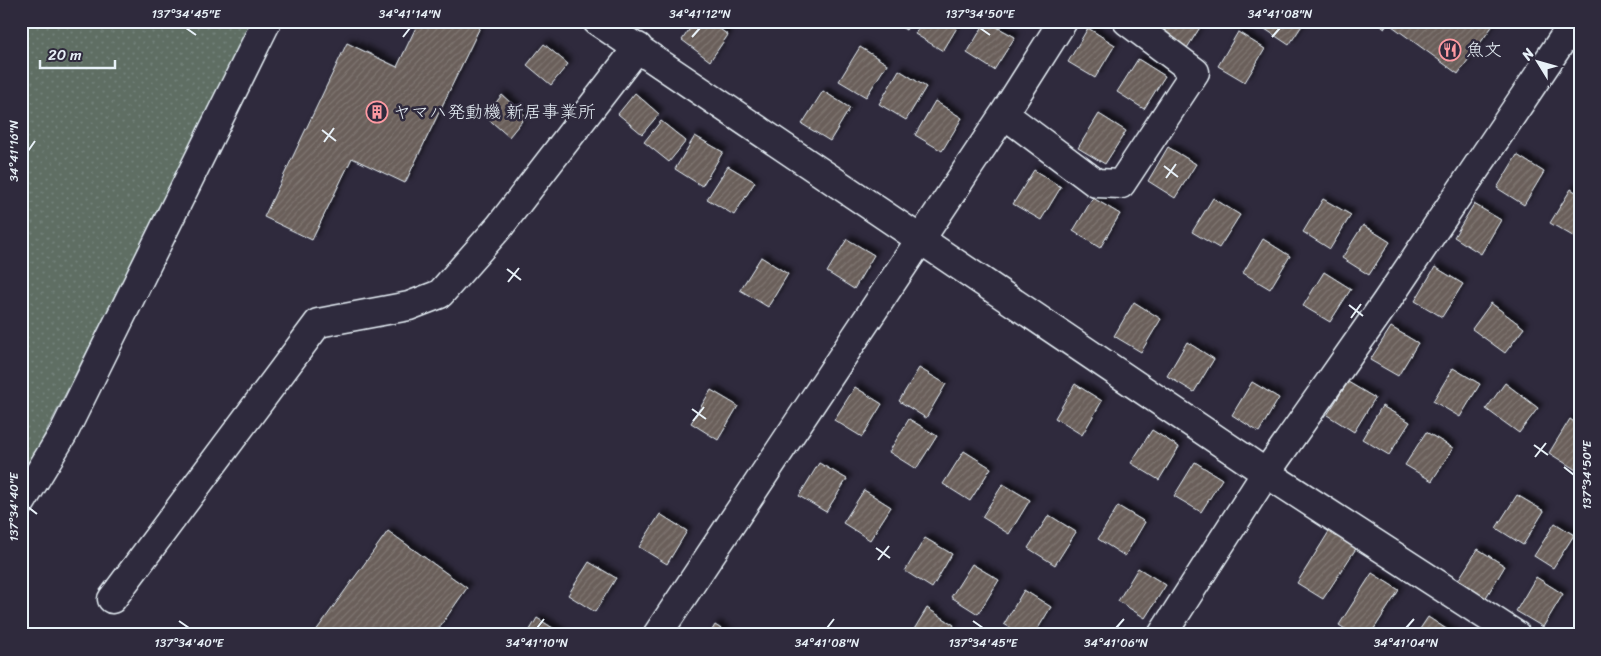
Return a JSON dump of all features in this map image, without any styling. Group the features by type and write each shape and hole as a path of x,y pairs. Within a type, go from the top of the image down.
{"street":[{"path":"21,503 63,434 267,21"},
{"path":"597,21 1266,473 1516,635"},
{"path":"657,635 1004,114 1063,21"},
{"path":"1004,114 1096,183 1121,184 1195,72 1127,21"},
{"path":"1164,634 1266,473 1386,302 1575,21"},
{"path":"112,599 318,323 409,306 440,294 500,226 638,47"}],"green space":[{"path":"21,21 255,21 21,481"}],"building":[{"name":"ヤマハ発動機 新居事業所","path":"419,21 483,21 405,183 352,158 312,240 264,217 347,43 397,67"},
{"path":"695,21 709,21 728,35 710,61 682,40"},
{"path":"891,21 912,21 906,30"},
{"path":"923,21 961,21 943,51 915,34"},
{"path":"986,21 1015,37 994,70 967,53"},
{"path":"1167,21 1204,21 1187,48 1160,32"},
{"path":"1253,21 1305,21 1289,45"},
{"path":"1374,21 1389,21 1385,28"},
{"name":"魚文","path":"1395,21 1470,21 1473,23 1474,21 1496,21 1458,74 1392,26"},
{"path":"1088,28 1115,45 1095,78 1068,62"},
{"path":"1238,32 1265,49 1245,82 1218,66"},
{"path":"544,44 568,64 551,85 527,65"},
{"path":"860,47 887,64 866,97 839,81"},
{"path":"1138,59 1165,76 1144,109 1117,92"},
{"path":"899,70 926,87 906,120 879,104"},
{"path":"823,91 850,108 830,141 802,124"},
{"path":"635,93 659,114 642,134 618,114"},
{"path":"502,95 526,116 509,137 485,116"},
{"path":"935,101 962,118 942,151 915,135"},
{"path":"1099,114 1126,131 1105,164 1078,148"},
{"path":"661,121 686,141 669,162 644,142"},
{"path":"695,136 723,152 702,186 675,169"},
{"path":"1168,147 1196,164 1175,198 1148,181"},
{"path":"1517,155 1544,172 1524,205 1497,188"},
{"path":"728,166 755,182 734,215 707,199"},
{"path":"1034,170 1061,187 1041,220 1013,204"},
{"path":"1571,189 1580,195 1580,236 1578,239 1550,223"},
{"path":"1093,198 1120,214 1100,248 1073,231"},
{"path":"1213,198 1240,215 1219,248 1192,232"},
{"path":"1323,199 1351,215 1330,249 1303,232"},
{"path":"1474,204 1501,220 1481,254 1454,237"},
{"path":"1363,225 1390,242 1369,275 1342,258"},
{"path":"847,239 874,255 854,289 827,272"},
{"path":"1263,239 1290,256 1270,289 1243,273"},
{"path":"761,257 788,274 768,307 740,290"},
{"path":"1435,267 1463,284 1442,317 1415,301"},
{"path":"1324,272 1351,289 1330,322 1303,306"},
{"path":"1134,302 1161,319 1141,352 1114,336"},
{"path":"1491,303 1524,328 1505,353 1472,329"},
{"path":"1391,327 1418,343 1398,376 1370,360"},
{"path":"1187,342 1214,359 1194,392 1167,376"},
{"path":"919,368 946,384 926,418 899,401"},
{"path":"1453,368 1480,384 1460,417 1433,401"},
{"path":"1252,382 1279,398 1259,432 1232,415"},
{"path":"1348,382 1375,398 1354,432 1327,415"},
{"path":"1505,383 1538,408 1519,433 1486,409"},
{"path":"1075,384 1102,401 1082,435 1055,418"},
{"path":"855,387 882,404 862,437 834,420"},
{"path":"711,390 738,406 718,440 691,423"},
{"path":"1382,406 1410,422 1389,455 1362,439"},
{"path":"909,419 937,436 916,469 889,452"},
{"path":"1570,419 1580,426 1580,464 1576,470 1549,453"},
{"path":"1152,430 1179,447 1159,480 1131,463"},
{"path":"1426,432 1453,448 1432,481 1405,465"},
{"path":"964,451 991,468 970,501 943,484"},
{"path":"1195,462 1222,479 1201,512 1174,496"},
{"path":"819,463 847,479 826,512 799,496"},
{"path":"1003,484 1030,500 1009,534 982,517"},
{"path":"864,490 891,507 870,540 843,523"},
{"path":"1517,495 1544,511 1523,545 1496,528"},
{"path":"1118,506 1145,522 1125,556 1098,539"},
{"path":"660,514 687,531 667,564 639,547"},
{"path":"1049,515 1076,532 1055,565 1028,548"},
{"path":"1555,523 1574,535 1553,568 1534,556"},
{"path":"1330,530 1357,547 1323,599 1297,583"},
{"path":"388,531 467,588 434,635 313,635"},
{"path":"925,538 952,554 932,588 905,571"},
{"path":"1478,549 1505,566 1485,599 1457,582"},
{"path":"589,562 616,578 595,612 568,595"},
{"path":"972,564 999,580 978,614 951,597"},
{"path":"1138,568 1166,585 1145,618 1118,601"},
{"path":"1372,573 1399,590 1370,635 1354,635 1339,625"},
{"path":"1536,577 1563,594 1543,627 1516,611"},
{"path":"1024,590 1051,607 1034,635 1022,635 1004,624"},
{"path":"927,608 954,625 948,635 918,635 913,631"},
{"path":"1428,617 1454,634 1454,635 1416,635"},
{"path":"537,618 564,635 527,635"},
{"path":"715,625 731,635 709,635"}],"place":[{"name":"魚文","path":"1450,50"},
{"name":"ヤマハ発動機 新居事業所","path":"377,112"}]}
